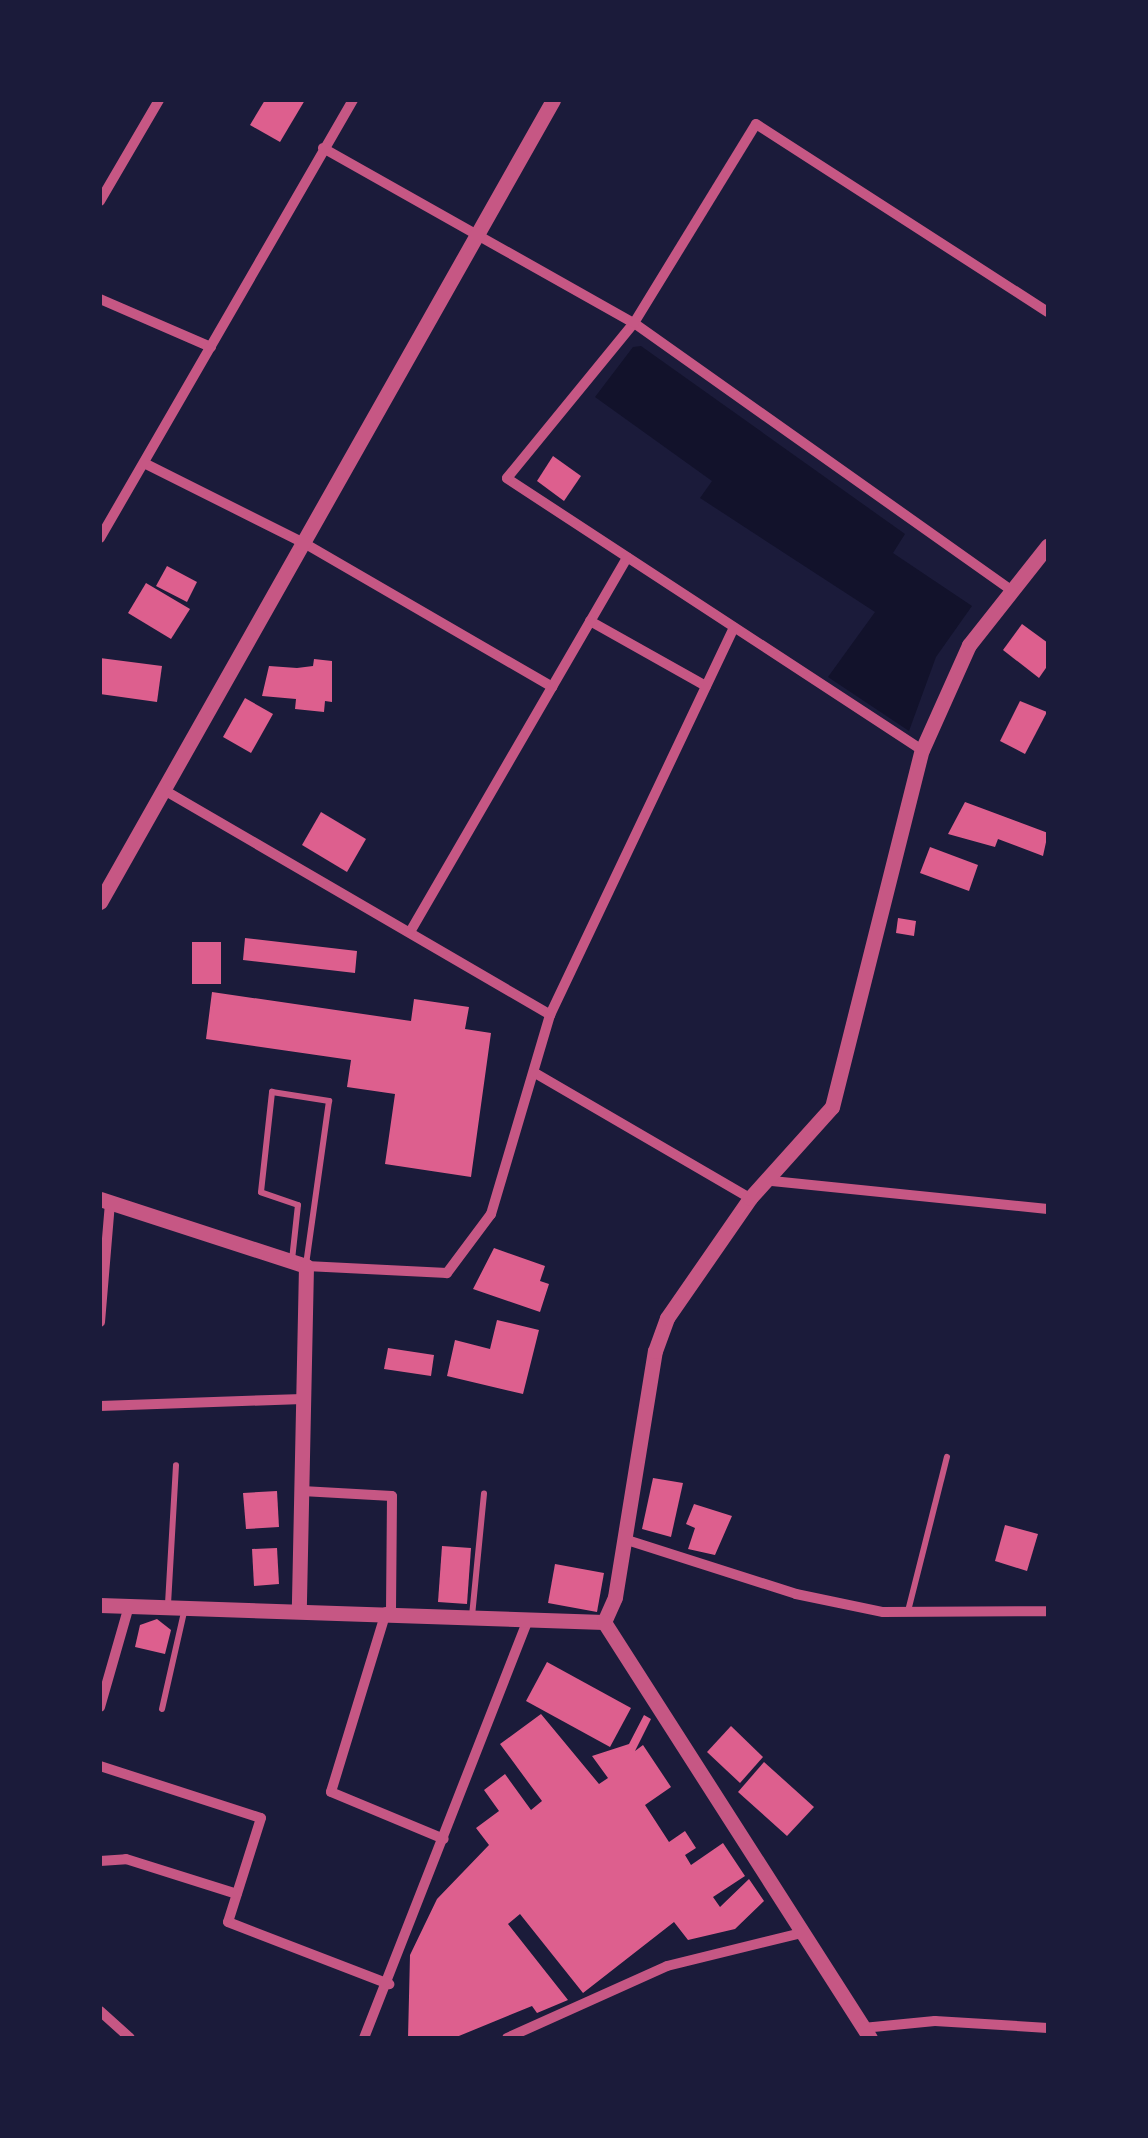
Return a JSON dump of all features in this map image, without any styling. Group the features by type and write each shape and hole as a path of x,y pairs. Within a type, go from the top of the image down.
{"street":[{"path":"100,202 159,100"},
{"path":"100,538 353,100"},
{"path":"100,902 304,544 474,230 553,100"},
{"path":"922,750 508,478 634,323 756,124 1048,312"},
{"path":"323,148 634,323 1011,590"},
{"path":"100,299 211,347"},
{"path":"146,464 304,544 552,687"},
{"path":"1048,545 969,645 922,750 832,1107 772,1181 750,1198 684,1290 655,1350 626,1540 604,1622 866,2033 936,2020 1048,2028"},
{"path":"410,932 628,557"},
{"path":"590,621 706,686"},
{"path":"100,1322 105,1200 299,1263 447,1273 491,1214 550,1016 734,627"},
{"path":"164,790 550,1016"},
{"path":"535,1073 750,1198"},
{"path":"772,1181 1048,1209"},
{"path":"299,1263 304,1399 299,1608"},
{"path":"100,1406 304,1399"},
{"path":"302,1491 392,1496 389,1612 331,1792 444,1840"},
{"path":"626,1540 796,1594 908,1612 1048,1611"},
{"path":"100,1605 299,1608 604,1622"},
{"path":"100,1707 128,1606"},
{"path":"364,2038 389,1984 529,1618"},
{"path":"100,1766 261,1818 228,1922 389,1984"},
{"path":"100,1861 126,1859 237,1894"},
{"path":"507,2038 521,2035 667,1966 800,1933"},
{"path":"100,2011 130,2038"}],"lane":[{"path":"272,1092 330,1101 299,1263 298,1205 261,1192 272,1092"},
{"path":"908,1612 947,1457"},
{"path":"162,1710 177,1607 176,1465"},
{"path":"472,1617 484,1494"}],"shaded area":[{"path":"641,346 905,534 893,553 972,606 936,657 909,731 828,677 875,612 700,498 712,481 595,397 633,347"}],"building":[{"path":"265,100 305,100 280,142 250,125"},
{"path":"553,456 581,476 564,501 537,481"},
{"path":"167,566 197,582 187,602 156,586"},
{"path":"146,583 190,609 171,639 128,613"},
{"path":"1022,624 1048,643 1048,665 1039,678 1003,650"},
{"path":"100,658 162,666 157,702 100,694"},
{"path":"314,659 332,661 332,702 325,701 324,712 295,709 296,699 262,696 269,666 313,666"},
{"path":"245,698 273,714 251,753 223,737"},
{"path":"1020,701 1047,712 1025,754 1000,741"},
{"path":"965,802 1048,833 1043,856 998,839 995,847 948,834"},
{"path":"321,812 366,839 347,872 302,845"},
{"path":"930,847 978,865 969,891 920,873"},
{"path":"898,918 916,921 914,936 896,933"},
{"path":"245,938 357,951 355,973 243,960"},
{"path":"192,942 221,942 221,984 192,984"},
{"path":"212,992 411,1021 414,999 469,1007 465,1029 491,1033 471,1177 385,1164 395,1094 347,1087 351,1060 206,1039"},
{"path":"494,1248 545,1266 540,1281 549,1284 540,1312 473,1289"},
{"path":"497,1320 539,1330 523,1394 447,1376 455,1340 490,1349"},
{"path":"388,1348 434,1355 431,1376 384,1369"},
{"path":"653,1478 683,1483 671,1537 642,1529"},
{"path":"277,1491 279,1527 246,1529 243,1493"},
{"path":"694,1504 732,1516 715,1555 688,1549 695,1528 686,1524"},
{"path":"1005,1525 1038,1534 1027,1571 995,1561"},
{"path":"442,1546 471,1548 467,1604 438,1602"},
{"path":"277,1548 279,1584 254,1586 252,1549"},
{"path":"555,1564 604,1573 597,1612 548,1603"},
{"path":"157,1619 171,1630 165,1654 135,1647 140,1625"},
{"path":"547,1662 631,1708 610,1747 526,1701"},
{"path":"541,1714 599,1784 608,1778 592,1756 629,1744 644,1715 651,1719 635,1751 643,1745 671,1787 645,1805 669,1842 685,1831 696,1848 685,1855 691,1865 723,1843 745,1876 713,1897 720,1907 749,1879 764,1901 735,1929 688,1940 674,1922 583,1993 520,1914 508,1924 568,2000 537,2013 532,2006 454,2038 408,2038 410,1955 437,1899 489,1845 476,1828 499,1811 484,1790 505,1774 531,1810 542,1801 500,1744"},
{"path":"731,1726 763,1757 740,1783 707,1752"},
{"path":"764,1762 814,1807 787,1836 738,1792"}]}
